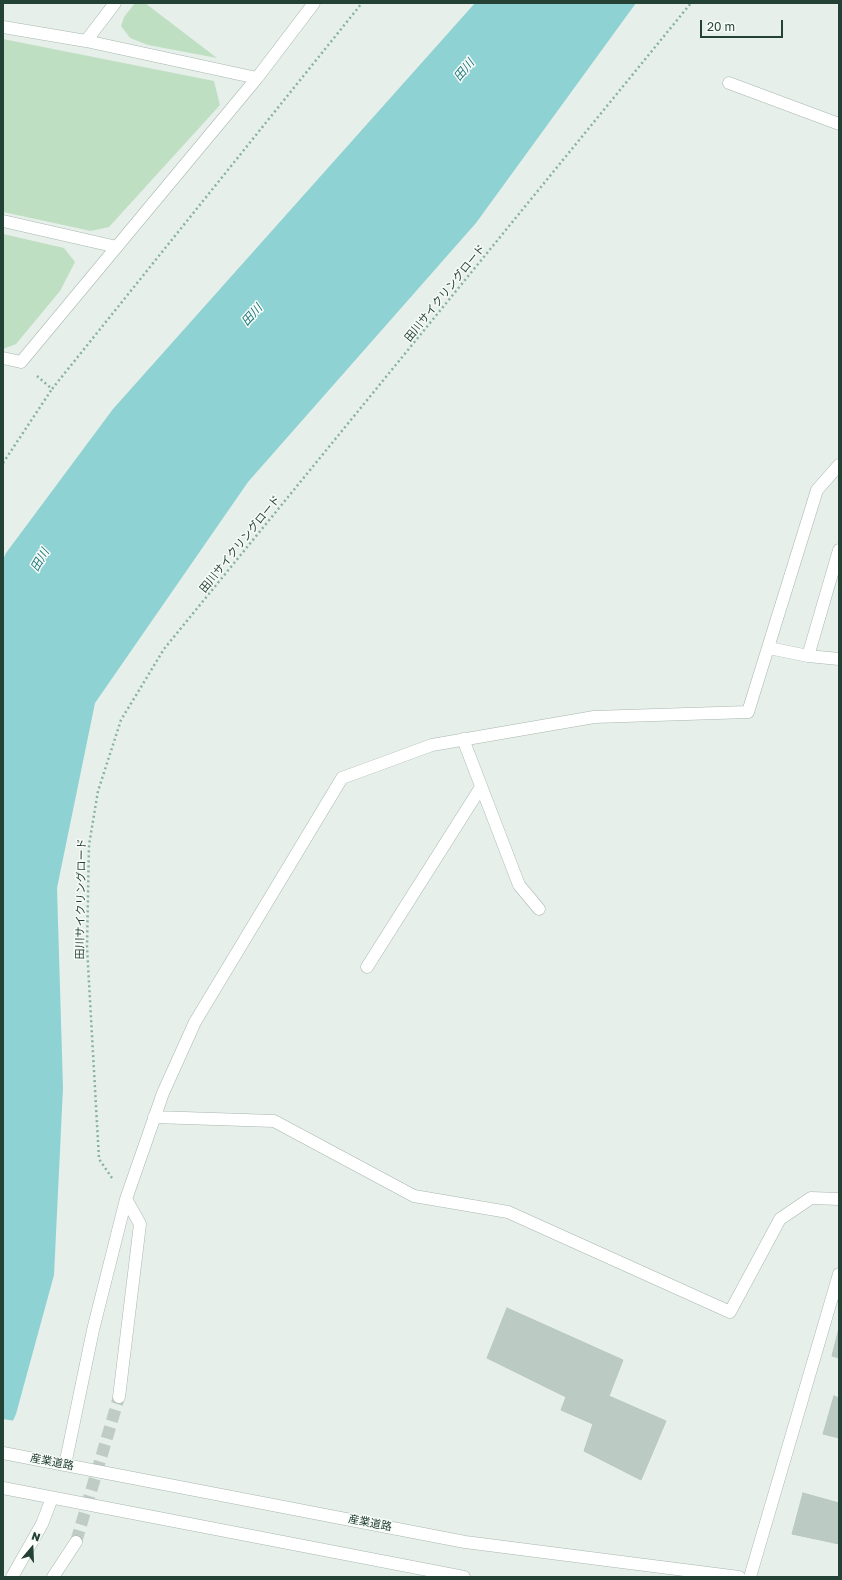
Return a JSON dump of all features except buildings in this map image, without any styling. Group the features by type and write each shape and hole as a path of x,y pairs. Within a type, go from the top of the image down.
{"street":[{"path":"86,41 115,3"},
{"path":"3,358 21,362 257,78 314,3"},
{"path":"3,28 86,41 257,78"},
{"path":"728,83 839,124"},
{"path":"3,221 117,247"},
{"path":"65,1465 93,1330 126,1199 163,1093 195,1022 342,778 432,745 594,717 748,712 817,490 839,465"},
{"path":"808,656 839,550"},
{"path":"769,648 808,656 839,659"},
{"path":"463,739 519,884 538,909"},
{"path":"367,968 481,787"},
{"path":"154,1117 274,1121 414,1196 508,1212 730,1312 780,1218 811,1198 839,1199"},
{"path":"119,1397 140,1224 126,1199"},
{"path":"750,1577 839,1274"},
{"name":"産業道路","path":"3,1453 465,1542 739,1577"},
{"path":"3,1488 464,1577"},
{"path":"12,1577 42,1524 52,1498"},
{"path":"52,1577 76,1542"}],"path":[{"path":"3,463 52,389 362,3"},
{"name":"田川サイクリングロード","path":"126,1199 99,1159 87,947 89,845 98,791 121,720 164,649 691,3"},
{"path":"21,362 52,389"}],"green space":[{"path":"135,3 145,3 217,58 148,45 130,38 121,26 124,17"},
{"path":"3,39 214,81 220,105 109,227 91,231 3,212"},
{"path":"3,234 64,248 75,262 60,291 16,344 3,349"}],"water":[{"name":"田川","path":"475,3 636,3 476,223 248,482 95,703 57,888 63,1088 54,1275 16,1414 3,1443 3,560 6,553 113,409"}],"pier":[{"path":"3,1419 15,1421 5,1444 3,1445"}],"tunnel":[{"path":"76,1542 119,1397"}]}
